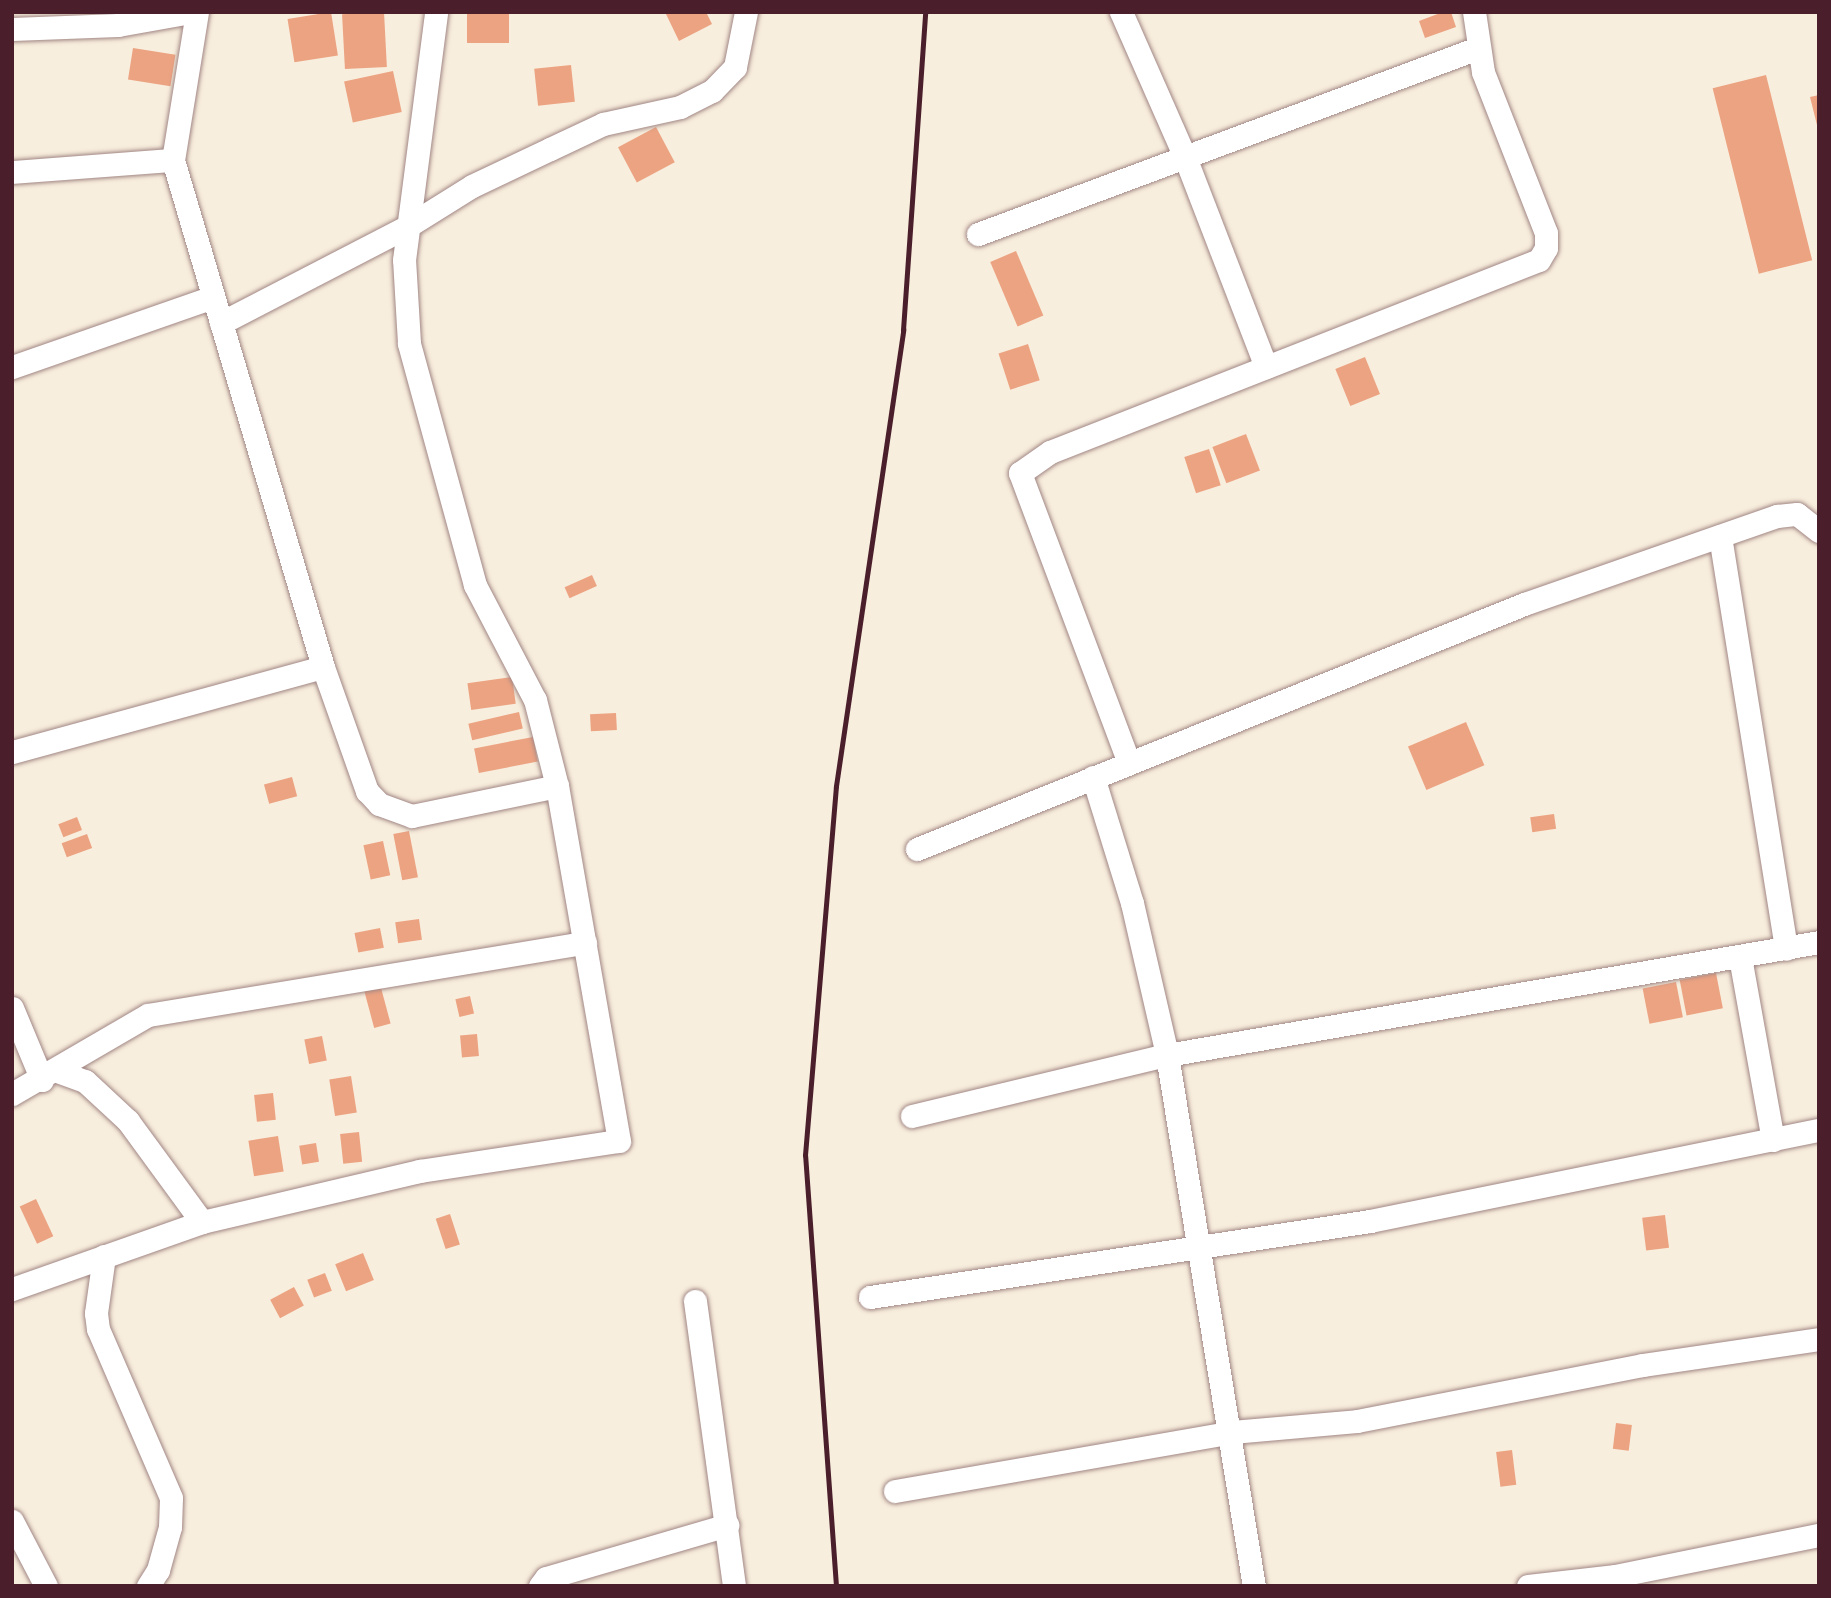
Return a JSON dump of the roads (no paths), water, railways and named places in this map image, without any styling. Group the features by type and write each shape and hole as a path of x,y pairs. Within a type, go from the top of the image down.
{"street":[{"path":"12,29 118,25 191,12"},
{"path":"197,12 173,160 323,667 367,791 379,804 412,816 556,786"},
{"path":"12,1289 202,1222 420,1171 619,1141 556,786 535,700 475,585 413,356 403,303 408,226 436,12"},
{"path":"221,323 408,226 472,186 603,124 680,107 712,91 735,67 746,12"},
{"path":"1121,12 1185,157 1266,367"},
{"path":"1129,763 1020,473 1050,452 1539,260 1546,248 1546,233 1478,48 1474,12"},
{"path":"978,234 1478,48"},
{"path":"12,172 173,160"},
{"path":"12,367 213,298"},
{"path":"917,849 1524,604 1720,536 1797,514 1819,531"},
{"path":"1720,536 1786,949"},
{"path":"12,752 323,667"},
{"path":"1093,777 1132,902 1167,1055 1232,1432 1254,1586"},
{"path":"912,1116 1167,1055 1819,942"},
{"path":"12,1094 49,1075 88,1047 148,1014 584,943"},
{"path":"1740,957 1773,1140"},
{"path":"12,1008 49,1075"},
{"path":"49,1075 85,1080 128,1121 202,1222"},
{"path":"870,1297 1383,1218 1819,1130"},
{"path":"104,1256 96,1313 98,1329 170,1498 170,1527 158,1570 148,1586"},
{"path":"695,1301 734,1586"},
{"path":"895,1491 1232,1432 1357,1421 1643,1365 1819,1339"},
{"path":"12,1521 46,1586"},
{"path":"540,1586 546,1578 727,1525"},
{"path":"1528,1586 1615,1576 1819,1535"}],"railway":[{"path":"836,1586 805,1155 836,786 903,330 925,12"}]}
